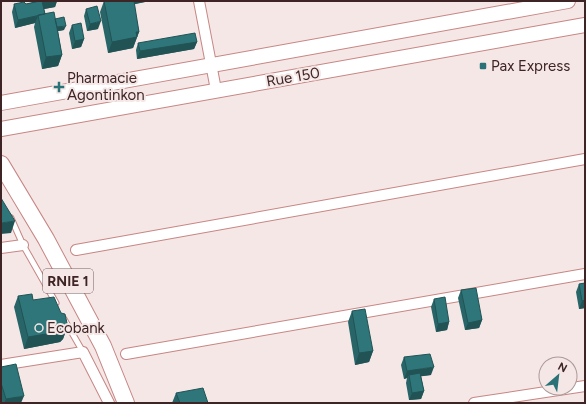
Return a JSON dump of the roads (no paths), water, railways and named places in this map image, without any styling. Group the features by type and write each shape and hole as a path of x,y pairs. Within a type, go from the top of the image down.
{"highway":[{"name":"RNIE 1","path":"1,164 46,239 103,346 126,403"}],"main road":[{"name":"Rue 150","path":"1,103 568,1"},
{"name":"Rue 150","path":"1,129 585,25"}],"street":[{"path":"199,1 216,90"},
{"path":"76,250 585,159"},
{"path":"1,248 23,245"},
{"path":"126,354 585,274"},
{"path":"1,365 83,352 109,403"},
{"path":"474,403 585,386"}],"lane":[{"path":"8,213 23,245 83,352"}],"place":[{"name":"Pax Express","path":"483,66"},
{"name":"Pharmacie Agontinkon","path":"59,87"},
{"name":"Ecobank","path":"39,328"}]}
